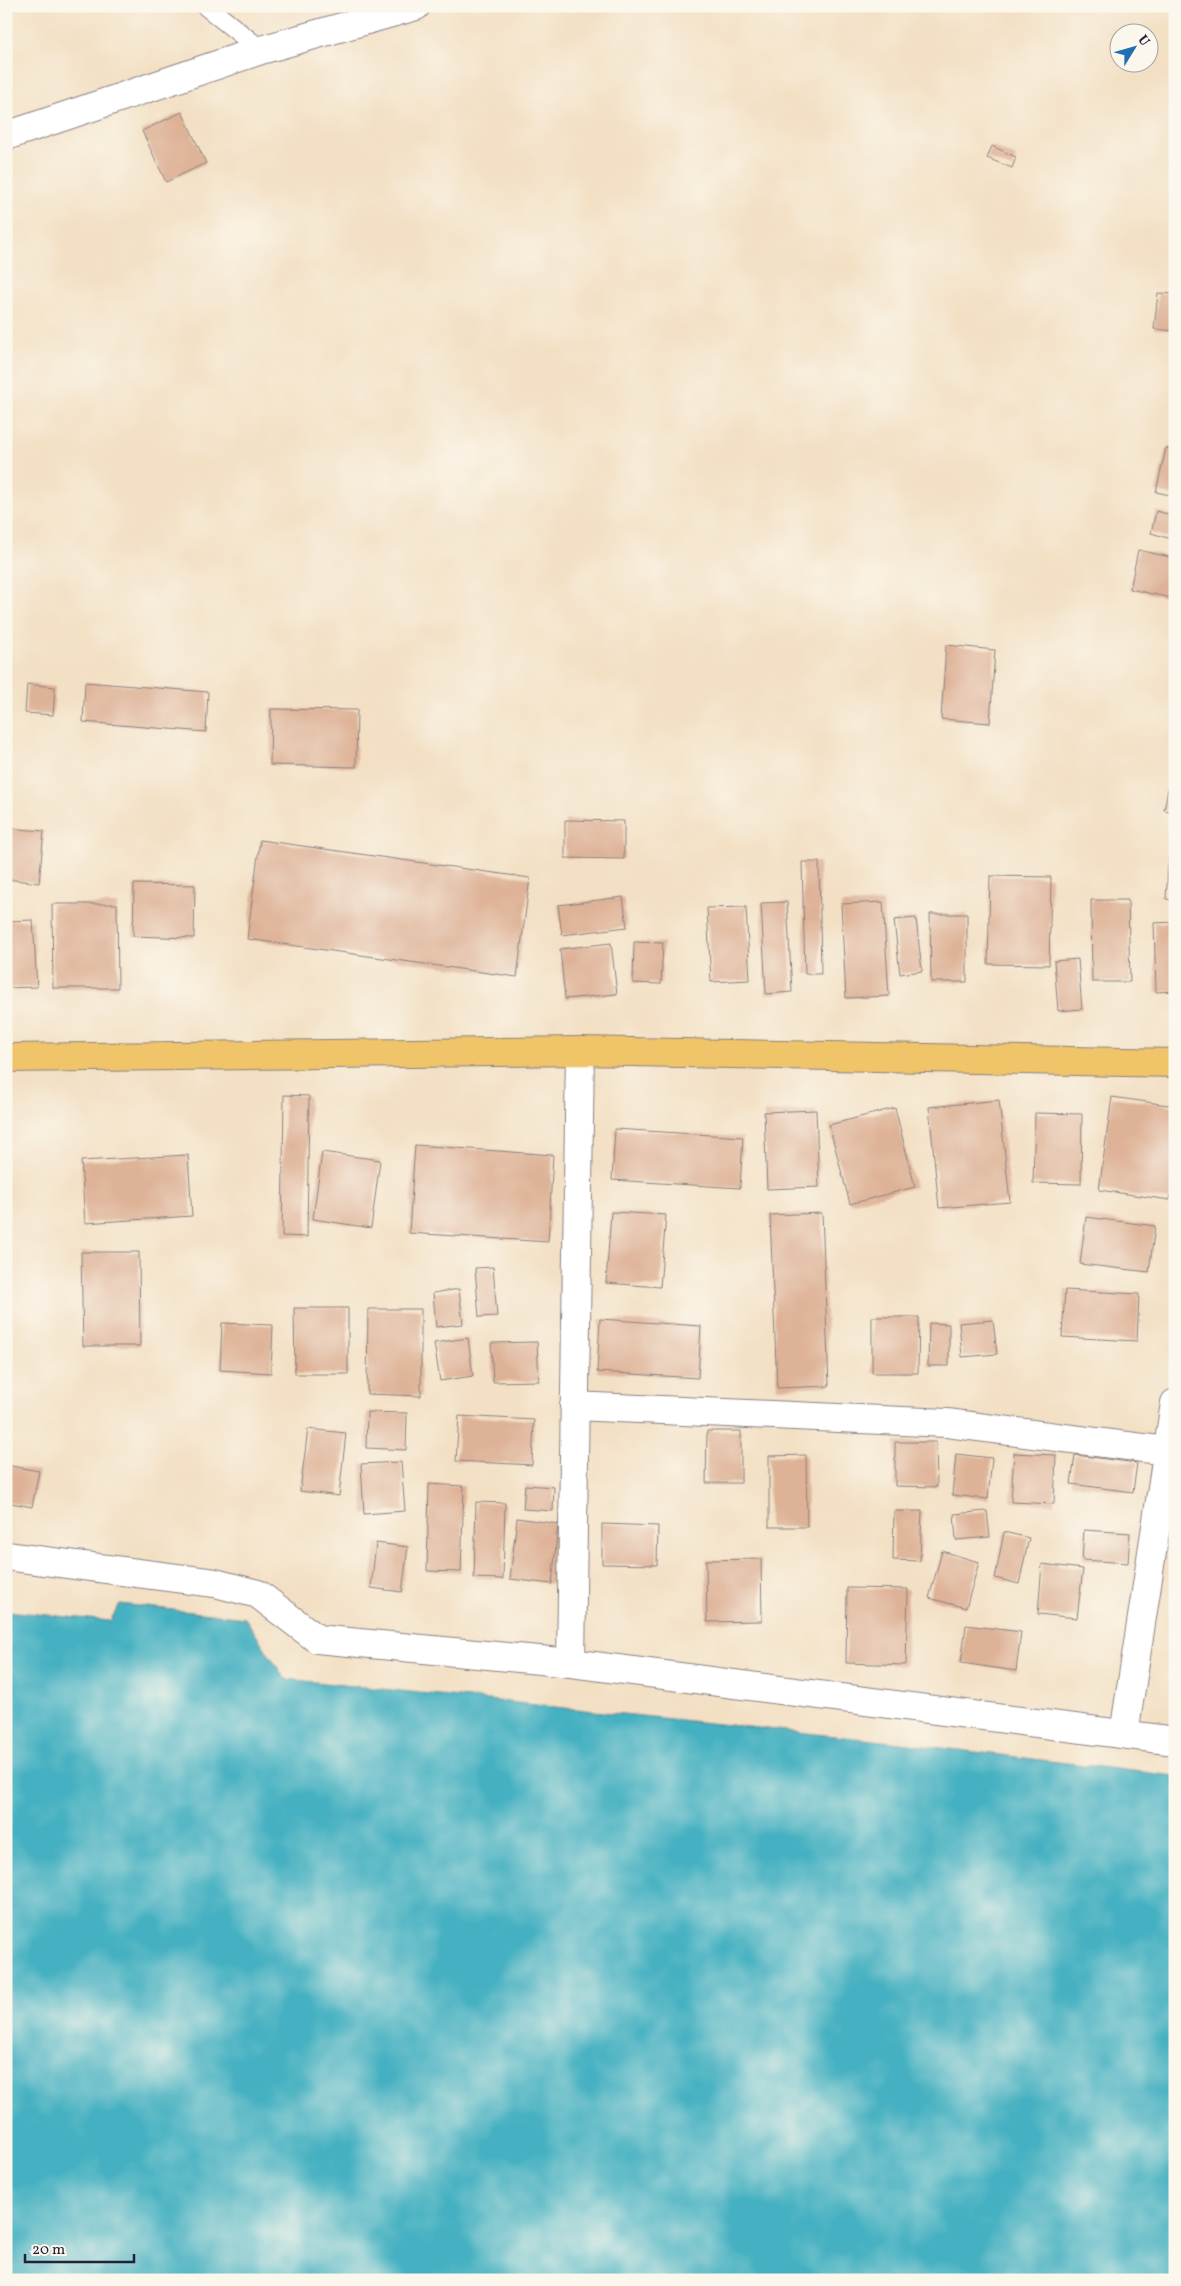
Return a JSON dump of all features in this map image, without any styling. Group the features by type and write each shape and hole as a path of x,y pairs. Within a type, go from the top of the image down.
{"highway":[{"path":"6,1058 580,1051 1175,1063"}],"street":[{"path":"6,136 261,50 416,6"},
{"path":"571,1663 580,1051"},
{"path":"1124,1734 1171,1452 1175,1403"},
{"path":"574,1406 947,1423 1171,1452"},
{"path":"6,1556 215,1583 258,1594 317,1639 571,1663 1175,1741"}],"lane":[{"path":"206,6 261,50"}],"water":[{"path":"120,1604 245,1618 285,1679 883,1741 1175,1776 1175,2280 6,2280 6,1611 110,1621"}],"building":[{"path":"182,112 206,163 166,182 142,131"},
{"path":"992,146 1016,157 1012,168 987,158"},
{"path":"1158,293 1175,294 1175,331 1154,329"},
{"path":"1166,448 1175,450 1175,496 1156,492"},
{"path":"1156,511 1175,516 1175,540 1151,533"},
{"path":"1138,550 1175,558 1175,599 1130,589"},
{"path":"946,645 995,650 990,723 941,719"},
{"path":"85,682 208,692 206,732 83,722"},
{"path":"27,684 55,687 53,715 25,713"},
{"path":"271,709 357,710 356,767 270,765"},
{"path":"1175,759 1175,812 1164,810"},
{"path":"565,820 624,821 624,859 565,858"},
{"path":"6,828 44,831 39,883 6,879"},
{"path":"260,840 530,878 517,977 247,939"},
{"path":"1169,855 1175,855 1175,900 1166,899"},
{"path":"802,862 819,862 821,974 805,974"},
{"path":"990,876 1051,877 1049,965 988,964"},
{"path":"134,884 195,885 194,938 133,936"},
{"path":"623,897 627,927 562,935 558,905"},
{"path":"1091,900 1128,900 1130,982 1092,982"},
{"path":"787,902 792,992 766,994 761,903"},
{"path":"883,902 889,996 846,998 841,904"},
{"path":"52,904 117,904 118,988 53,988"},
{"path":"746,907 750,980 711,982 707,908"},
{"path":"930,914 967,914 967,982 931,982"},
{"path":"916,918 922,971 900,974 894,920"},
{"path":"33,920 37,987 6,988 6,921"},
{"path":"1175,922 1175,991 1156,992 1154,923"},
{"path":"634,942 663,943 661,984 633,983"},
{"path":"611,943 617,994 565,999 560,949"},
{"path":"1078,959 1082,1009 1058,1011 1054,961"},
{"path":"284,1095 309,1096 307,1237 282,1236"},
{"path":"1112,1097 1175,1106 1175,1169 1170,1200 1099,1190"},
{"path":"999,1100 1010,1202 939,1208 929,1107"},
{"path":"895,1108 915,1187 850,1204 829,1125"},
{"path":"816,1110 819,1187 767,1189 764,1112"},
{"path":"1035,1113 1082,1114 1081,1184 1033,1183"},
{"path":"615,1129 743,1137 740,1188 612,1180"},
{"path":"415,1145 553,1155 548,1242 409,1233"},
{"path":"322,1152 380,1160 371,1228 313,1219"},
{"path":"188,1155 192,1216 85,1223 81,1161"},
{"path":"611,1212 666,1215 660,1287 606,1283"},
{"path":"822,1213 829,1386 777,1388 770,1215"},
{"path":"1086,1217 1155,1226 1149,1272 1080,1264"},
{"path":"81,1252 139,1252 140,1346 83,1346"},
{"path":"493,1267 497,1316 479,1317 475,1268"},
{"path":"459,1289 463,1324 436,1327 433,1293"},
{"path":"1065,1290 1139,1294 1137,1341 1062,1337"},
{"path":"294,1308 348,1308 348,1374 295,1374"},
{"path":"368,1309 421,1309 421,1396 367,1394"},
{"path":"872,1317 919,1317 918,1373 872,1373"},
{"path":"600,1319 701,1326 698,1378 597,1372"},
{"path":"993,1320 997,1354 962,1357 959,1323"},
{"path":"222,1323 273,1325 271,1373 220,1370"},
{"path":"929,1323 949,1324 949,1366 928,1366"},
{"path":"468,1338 473,1376 440,1381 434,1343"},
{"path":"537,1342 539,1381 493,1382 491,1343"},
{"path":"367,1412 407,1413 406,1450 366,1448"},
{"path":"459,1416 534,1420 532,1465 456,1461"},
{"path":"308,1429 346,1433 339,1496 300,1491"},
{"path":"707,1431 741,1431 741,1483 706,1483"},
{"path":"895,1442 936,1442 937,1487 895,1486"},
{"path":"1014,1453 1056,1455 1054,1504 1011,1502"},
{"path":"956,1454 992,1458 988,1499 952,1495"},
{"path":"806,1455 807,1527 769,1527 769,1456"},
{"path":"1075,1455 1137,1463 1133,1492 1071,1484"},
{"path":"401,1462 405,1511 364,1514 361,1464"},
{"path":"6,1465 39,1471 32,1507 6,1502"},
{"path":"429,1484 464,1486 461,1572 427,1571"},
{"path":"525,1485 554,1487 553,1511 523,1509"},
{"path":"476,1502 505,1503 503,1579 474,1578"},
{"path":"894,1511 922,1511 920,1561 893,1560"},
{"path":"987,1511 990,1537 956,1540 954,1514"},
{"path":"517,1518 558,1524 552,1584 510,1579"},
{"path":"602,1524 658,1526 657,1565 602,1564"},
{"path":"1084,1530 1130,1533 1128,1563 1082,1560"},
{"path":"1004,1532 1029,1538 1019,1584 995,1578"},
{"path":"376,1543 408,1547 402,1592 371,1588"},
{"path":"942,1551 979,1562 966,1608 929,1598"},
{"path":"761,1559 762,1621 707,1622 706,1560"},
{"path":"1042,1564 1083,1569 1077,1618 1038,1614"},
{"path":"847,1588 908,1589 906,1665 846,1663"},
{"path":"966,1625 1021,1632 1016,1671 961,1663"},
{"path":"1173,1693 1175,1693 1175,1711 1172,1711"}]}
